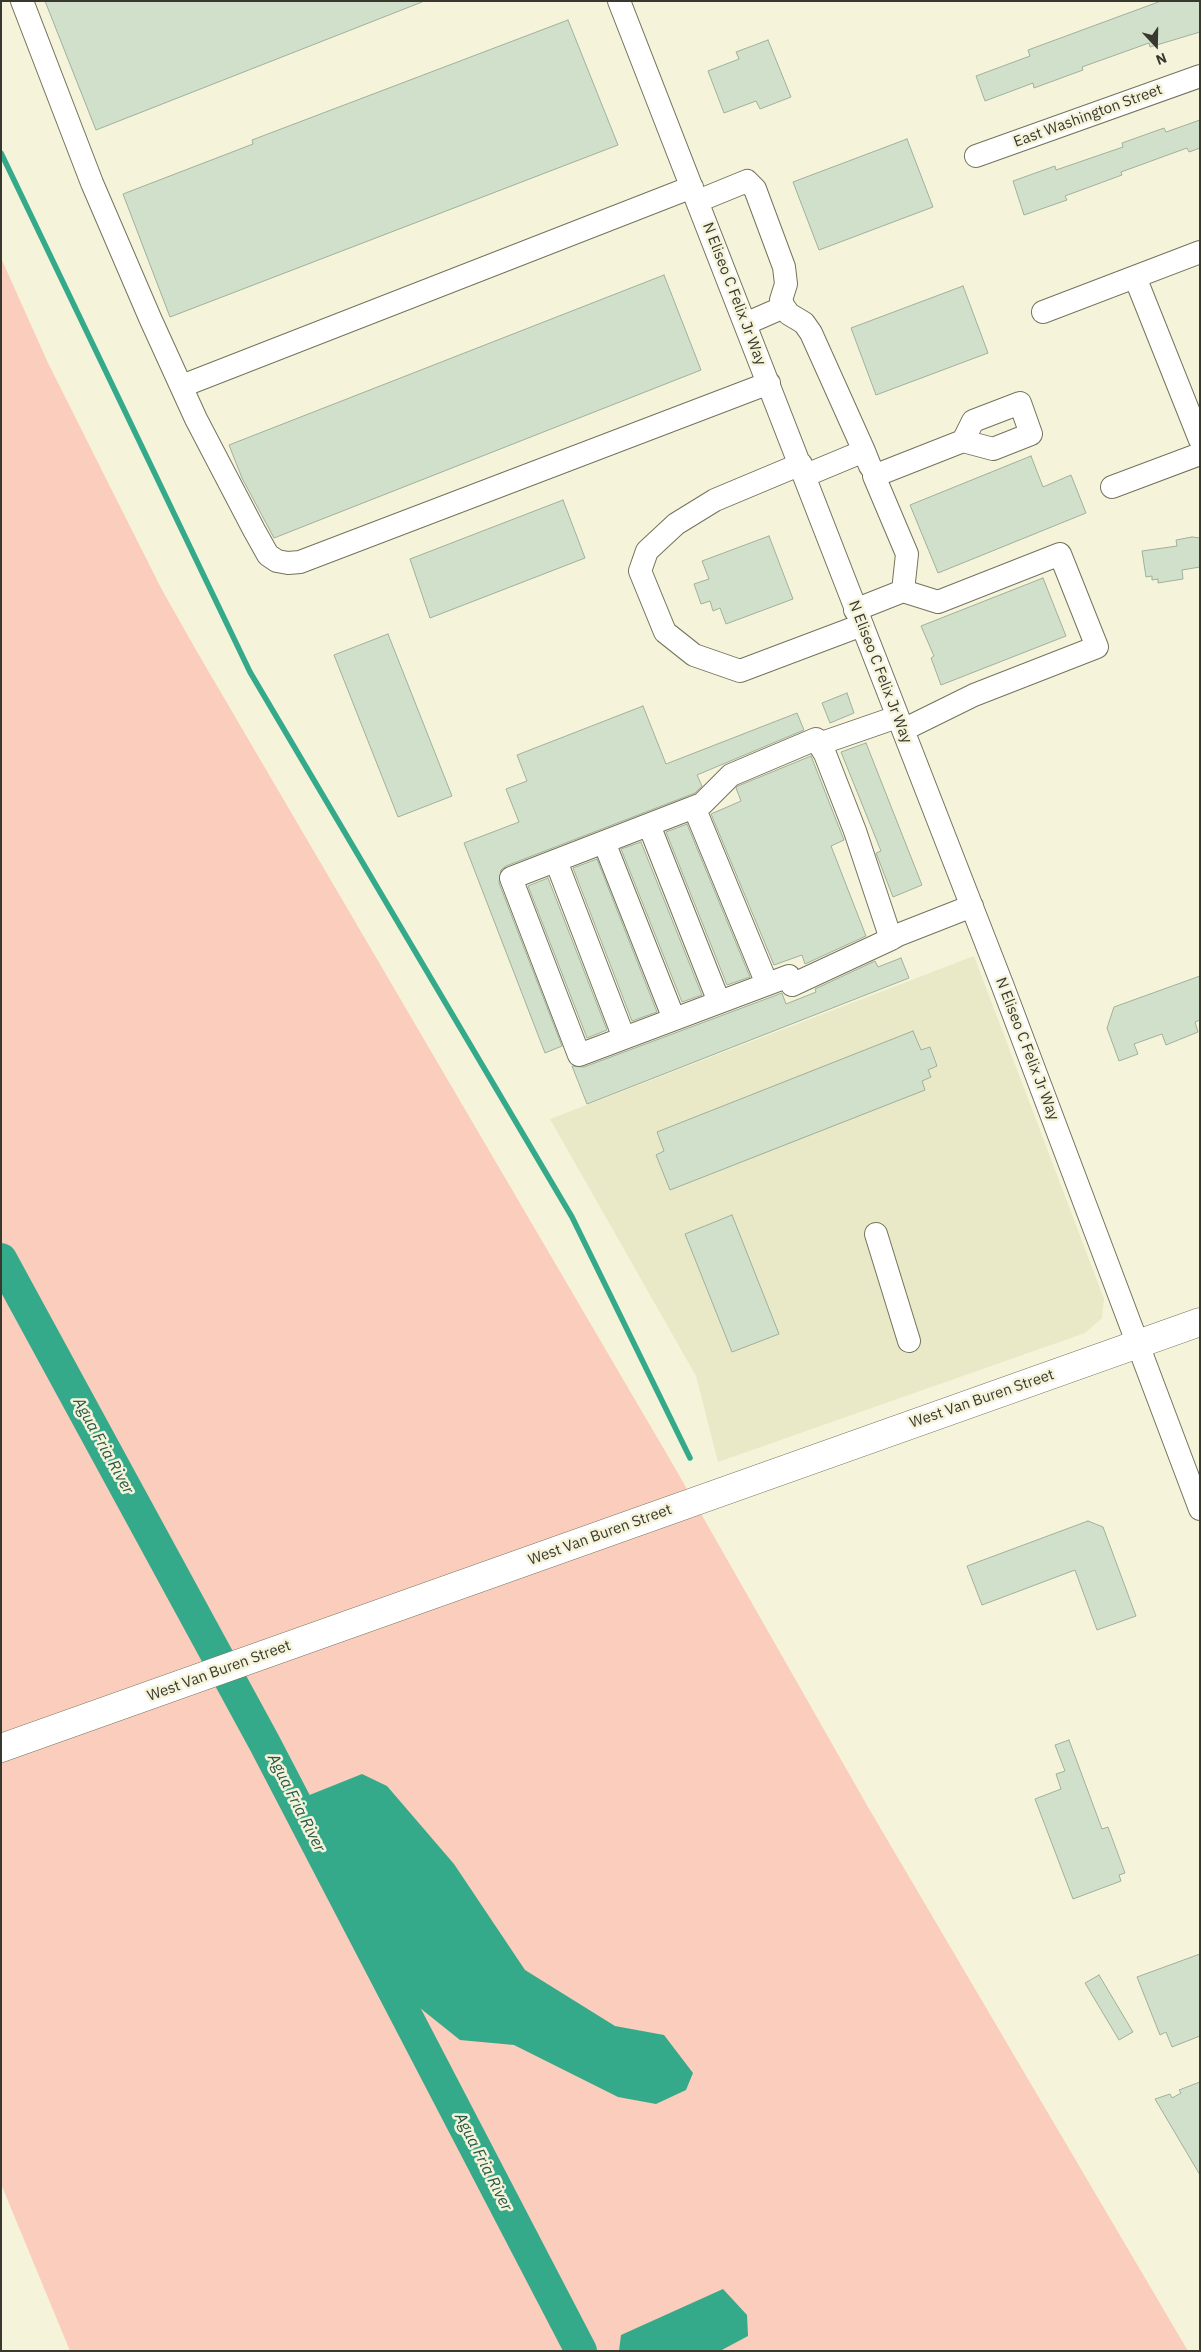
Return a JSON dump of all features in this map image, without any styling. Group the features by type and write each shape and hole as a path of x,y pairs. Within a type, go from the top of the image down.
{"main road":[{"name":"West Van Buren Street","path":"1,1748 1200,1322"}],"street":[{"path":"22,1 92,183 182,386 268,555 277,561 288,563 300,562 769,383"},
{"name":"N Eliseo C Felix Jr Way","path":"619,1 972,906 1086,1202 1200,1508"},
{"name":"East Washington Street","path":"976,156 1200,76"},
{"path":"182,386 695,194 748,181 755,189 784,267 786,284 781,300 789,314 804,323 811,333 864,451 907,554 903,591"},
{"path":"1043,312 1200,252"},
{"path":"1135,276 1200,440"},
{"path":"746,324 784,307"},
{"path":"874,476 963,442 993,449 1031,434 1020,403 973,421 963,442"},
{"path":"819,744 900,723 1097,647 1060,554 938,602 903,591 859,617 740,671 694,655 665,632 640,571 647,551 676,524 715,500 864,451"},
{"path":"1112,487 1200,454"},
{"path":"891,939 855,831 826,754 816,739 731,776 702,804 511,878 579,1055 789,976 792,985 891,939 972,906"},
{"path":"694,807 767,984"},
{"path":"649,825 719,1002"},
{"path":"604,842 674,1019"},
{"path":"556,861 624,1038"},
{"path":"876,1234 909,1341"}],"shaded area":[{"path":"1,258 48,363 161,588 196,650 675,1468 868,1807 1188,2351 70,2351 1,2184"},
{"path":"974,956 1104,1299 1102,1318 1085,1333 718,1462 696,1376 550,1119"},
{"path":"362,1774 387,1786 454,1864 525,1970 615,2026 664,2035 693,2073 686,2090 656,2104 618,2097 514,2045 460,2040 400,1992 376,1966 308,1817 307,1796"},
{"path":"723,2289 747,2315 748,2336 720,2351 619,2351 621,2335"}],"building":[{"path":"45,1 421,1 422,2 96,130"},
{"path":"1161,1 1200,1 1200,32 1150,47 1149,43 1082,67 1083,70 1034,88 1033,83 985,101 976,76 1030,56 1028,50"},
{"path":"568,20 618,145 170,317 123,194 253,144 252,140"},
{"path":"768,40 791,97 760,109 756,101 724,113 708,71 739,59 736,52"},
{"path":"1200,120 1200,148 1189,152 1187,148 1121,172 1122,175 1065,196 1067,200 1024,215 1013,181 1055,166 1056,170 1123,147 1122,143 1164,128 1166,132"},
{"path":"907,139 933,207 819,250 793,182"},
{"path":"664,275 701,370 274,538 242,478 229,445"},
{"path":"963,286 988,353 876,395 851,328"},
{"path":"1031,456 1043,487 1071,475 1086,513 938,573 910,505"},
{"path":"563,500 585,558 430,618 410,559"},
{"path":"769,536 793,599 726,624 720,608 713,611 710,601 701,604 694,584 709,579 702,561"},
{"path":"1192,537 1200,538 1200,567 1182,570 1183,579 1158,583 1158,579 1152,580 1152,576 1146,577 1142,551 1177,546 1176,540"},
{"path":"1043,578 1066,636 941,685 931,658 934,656 921,626"},
{"path":"388,634 452,796 398,817 334,655"},
{"path":"847,693 854,713 830,723 822,703"},
{"path":"643,706 666,764 797,713 804,730 697,775 702,786 695,793 506,866 501,870 499,883 562,1046 545,1053 464,843 519,822 506,789 527,781 517,755"},
{"path":"866,743 922,885 893,897 876,853 881,851 841,752"},
{"path":"811,756 844,840 831,846 866,936 805,964 802,955 774,965 711,814 741,801 736,788 738,786"},
{"path":"687,824 750,977 727,985 666,832"},
{"path":"641,842 702,995 682,1002 621,849"},
{"path":"597,859 657,1012 632,1021 573,868"},
{"path":"548,878 607,1030 587,1038 528,886"},
{"path":"901,958 909,978 587,1104 572,1066 584,1067 782,993 786,1004 816,992 815,989 875,961 878,967"},
{"path":"1200,976 1200,1020 1195,1022 1198,1032 1166,1045 1162,1034 1134,1044 1138,1054 1119,1061 1107,1028 1114,1007"},
{"path":"913,1031 921,1050 930,1047 937,1066 928,1070 931,1077 922,1081 925,1090 670,1190 656,1155 664,1151 657,1132"},
{"path":"732,1215 779,1334 732,1352 685,1234"},
{"path":"1088,1521 1103,1527 1136,1616 1097,1630 1075,1570 982,1605 967,1566"},
{"path":"1069,1740 1102,1829 1108,1827 1125,1873 1119,1875 1121,1881 1073,1899 1035,1799 1061,1789 1056,1774 1065,1771 1055,1745"},
{"path":"1200,1954 1200,2036 1172,2047 1166,2032 1160,2035 1137,1977"},
{"path":"1099,1975 1133,2032 1119,2040 1085,1983"},
{"path":"1200,2082 1200,2175 1155,2099 1170,2094 1172,2098 1181,2093 1179,2090"}],"waterway":[{"path":"1,153 250,672 572,1217 690,1458"},
{"name":"Agua Fria River","path":"1,1259 264,1742 581,2351"}]}
